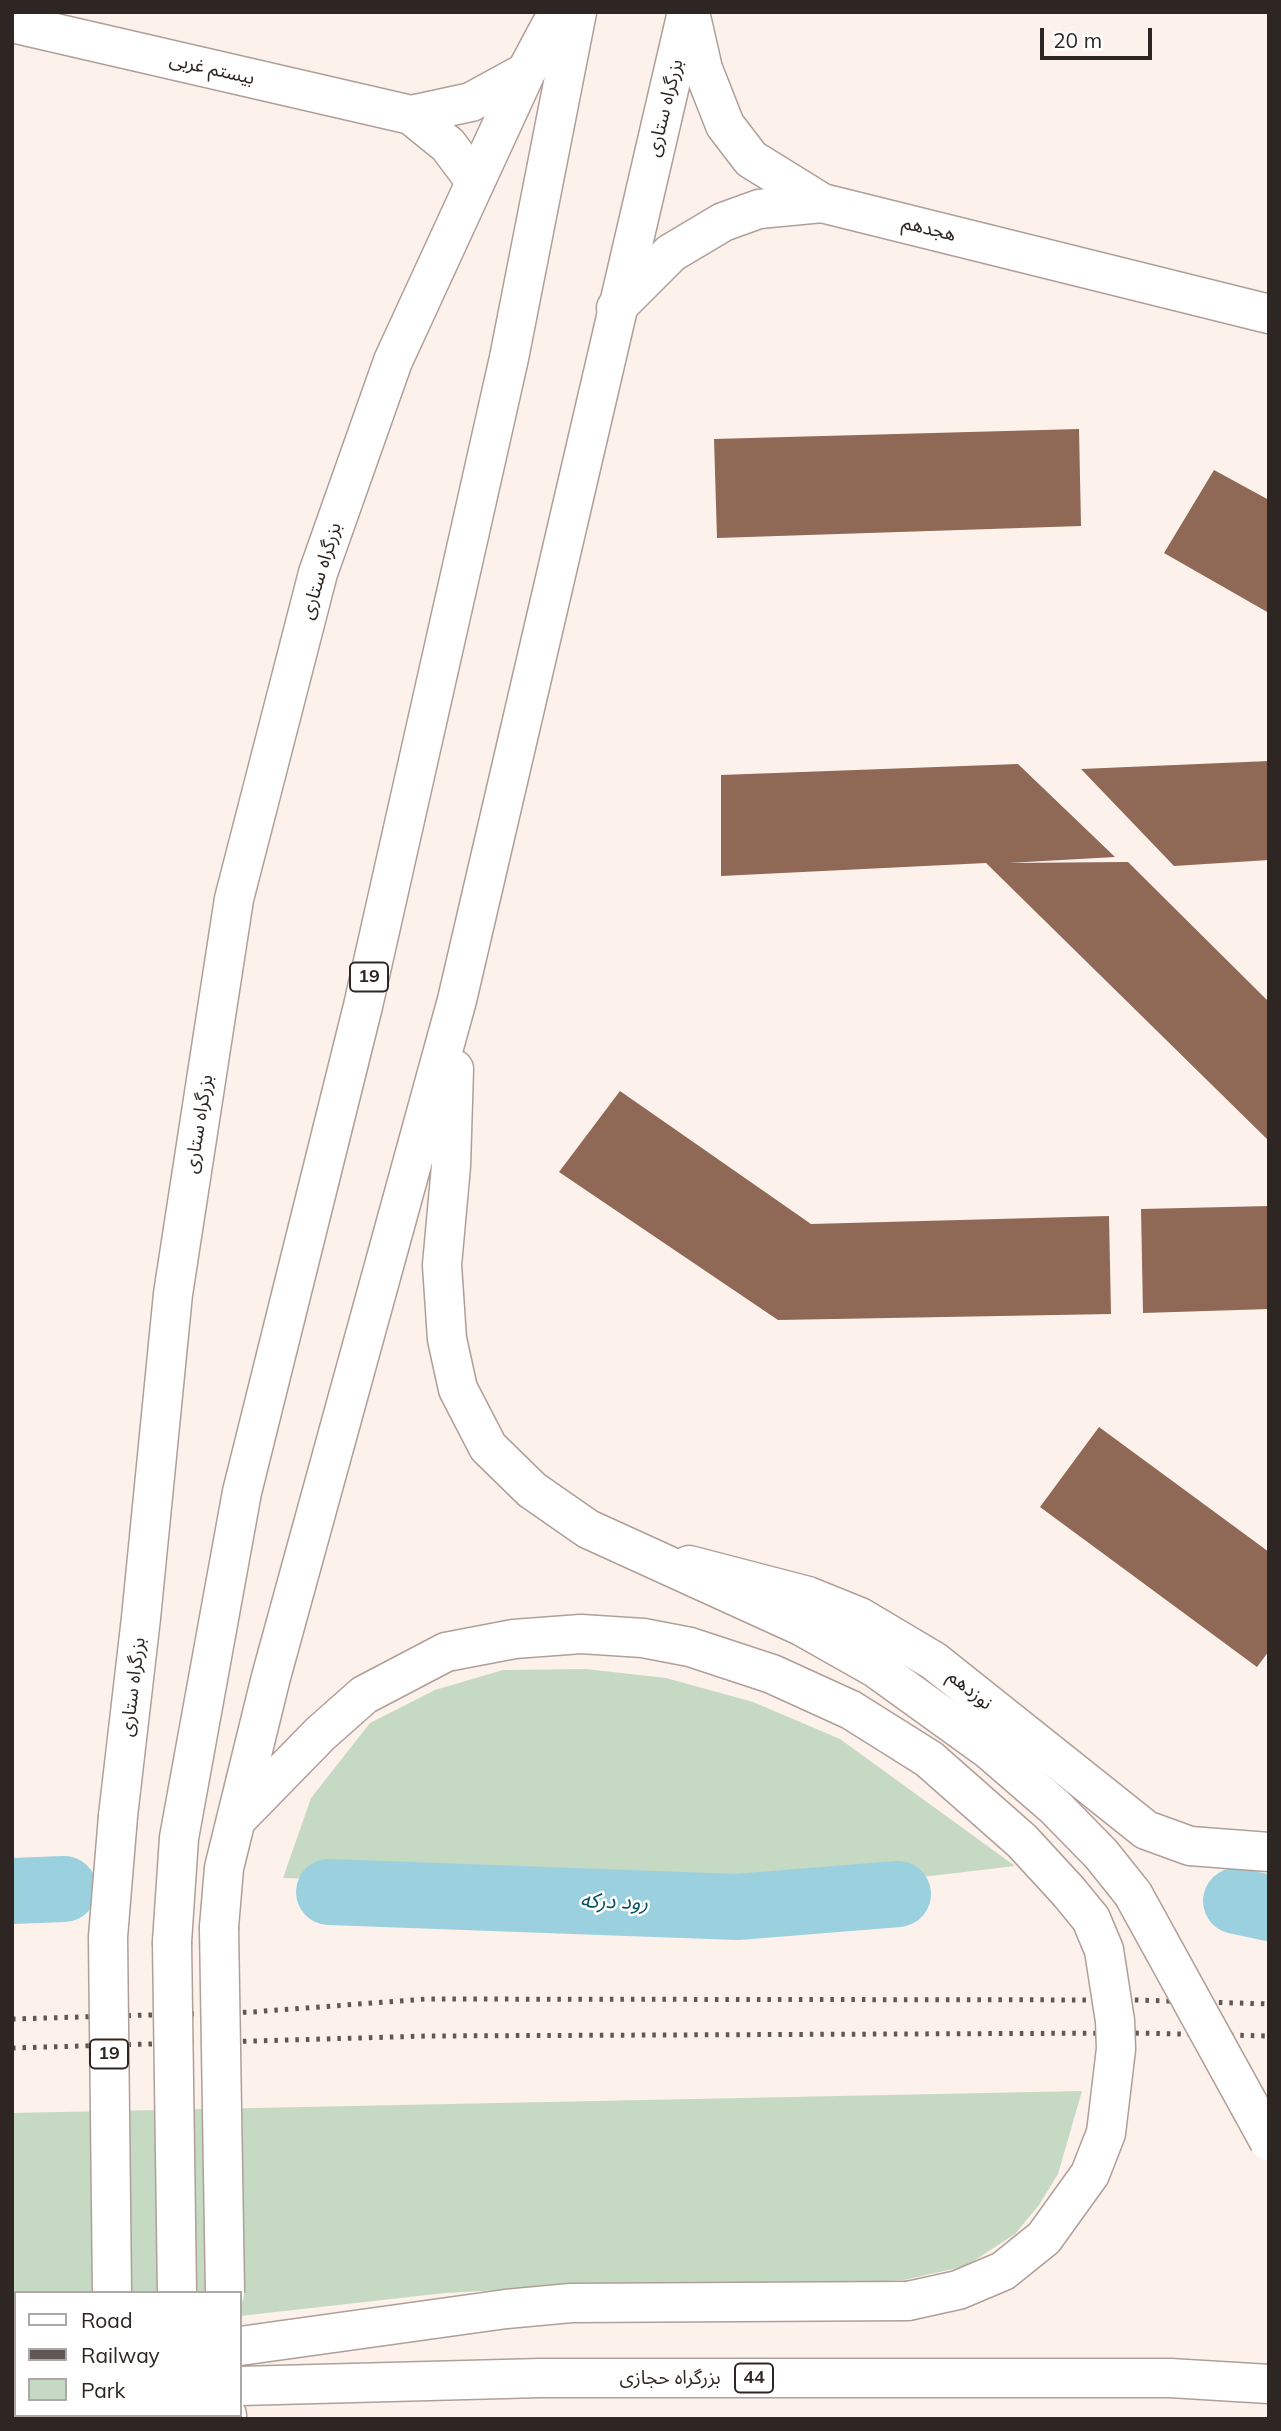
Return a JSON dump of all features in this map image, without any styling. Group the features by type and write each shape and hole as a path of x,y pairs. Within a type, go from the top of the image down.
{"main road":[{"name":"بزرگراه ستاری","path":"112,2291 108,1937 118,1816 141,1618 173,1294 234,899 318,573 393,361 526,72 558,12"},
{"name":"19","path":"177,2291 172,1942 179,1838 242,1492 366,992 509,358 577,12"},
{"name":"بزرگراه ستاری","path":"225,2291 219,1927 224,1868 271,1677 457,1000 616,308 689,12"},
{"path":"689,12 703,69 725,125 751,159 822,203"},
{"name":"بیستم غربی","path":"12,23 411,115"},
{"path":"411,115 471,102 526,72"},
{"path":"411,115 448,145 475,181"},
{"name":"هجدهم","path":"616,308 671,253 723,222 760,209 822,203 1269,314"},
{"path":"457,1000 452,1166 442,1265 447,1339 458,1388 488,1447 532,1490 589,1528 801,1626 877,1668 988,1749 1055,1807 1101,1854 1133,1894 1269,2141"},
{"name":"نوزدهم","path":"650,1556 808,1596 860,1617 933,1661 1146,1830 1190,1846 1269,1853"},
{"path":"237,1820 320,1734 364,1695 446,1652 514,1639 581,1634 643,1638 691,1647 772,1674 851,1710 929,1759 1022,1841 1091,1919 1104,1950 1115,2021 1116,2049 1106,2133 1090,2174 1044,2238 1003,2272 958,2290 908,2301 571,2303 506,2309 242,2346"},
{"name":"بزرگراه حجازی","path":"242,2386 541,2378 1170,2378 1269,2384"}],"green space":[{"path":"586,1669 666,1678 753,1702 840,1739 1015,1866 855,1885 689,1891 283,1878 311,1798 370,1723 435,1690 503,1670"},
{"path":"1082,2091 1058,2174 1039,2205 1015,2234 966,2266 904,2280 840,2283 628,2283 445,2293 242,2316 242,2291 14,2291 14,2333 12,2113"}],"building":[{"path":"1079,429 1081,526 717,538 714,439"},
{"path":"1214,470 1269,500 1269,613 1164,553"},
{"path":"1269,761 1269,860 1174,866 1081,769"},
{"path":"1018,764 1115,857 1008,863 1128,862 1269,1002 1269,1141 986,863 721,876 721,775"},
{"path":"620,1091 811,1224 1109,1216 1111,1314 778,1320 559,1172"},
{"path":"1269,1206 1269,1309 1143,1313 1141,1209"},
{"path":"1099,1427 1269,1552 1269,1651 1257,1667 1040,1507"}],"waterway":[{"name":"رود درکه","path":"12,1891 64,1889"},
{"name":"رود درکه","path":"329,1892 737,1907 898,1894"},
{"name":"رود درکه","path":"1236,1901 1269,1908"}],"railway":[{"path":"12,2019 252,2012 426,1999 1136,2000 1269,2004"},
{"path":"12,2048 427,2036 1133,2033 1269,2036"}]}
